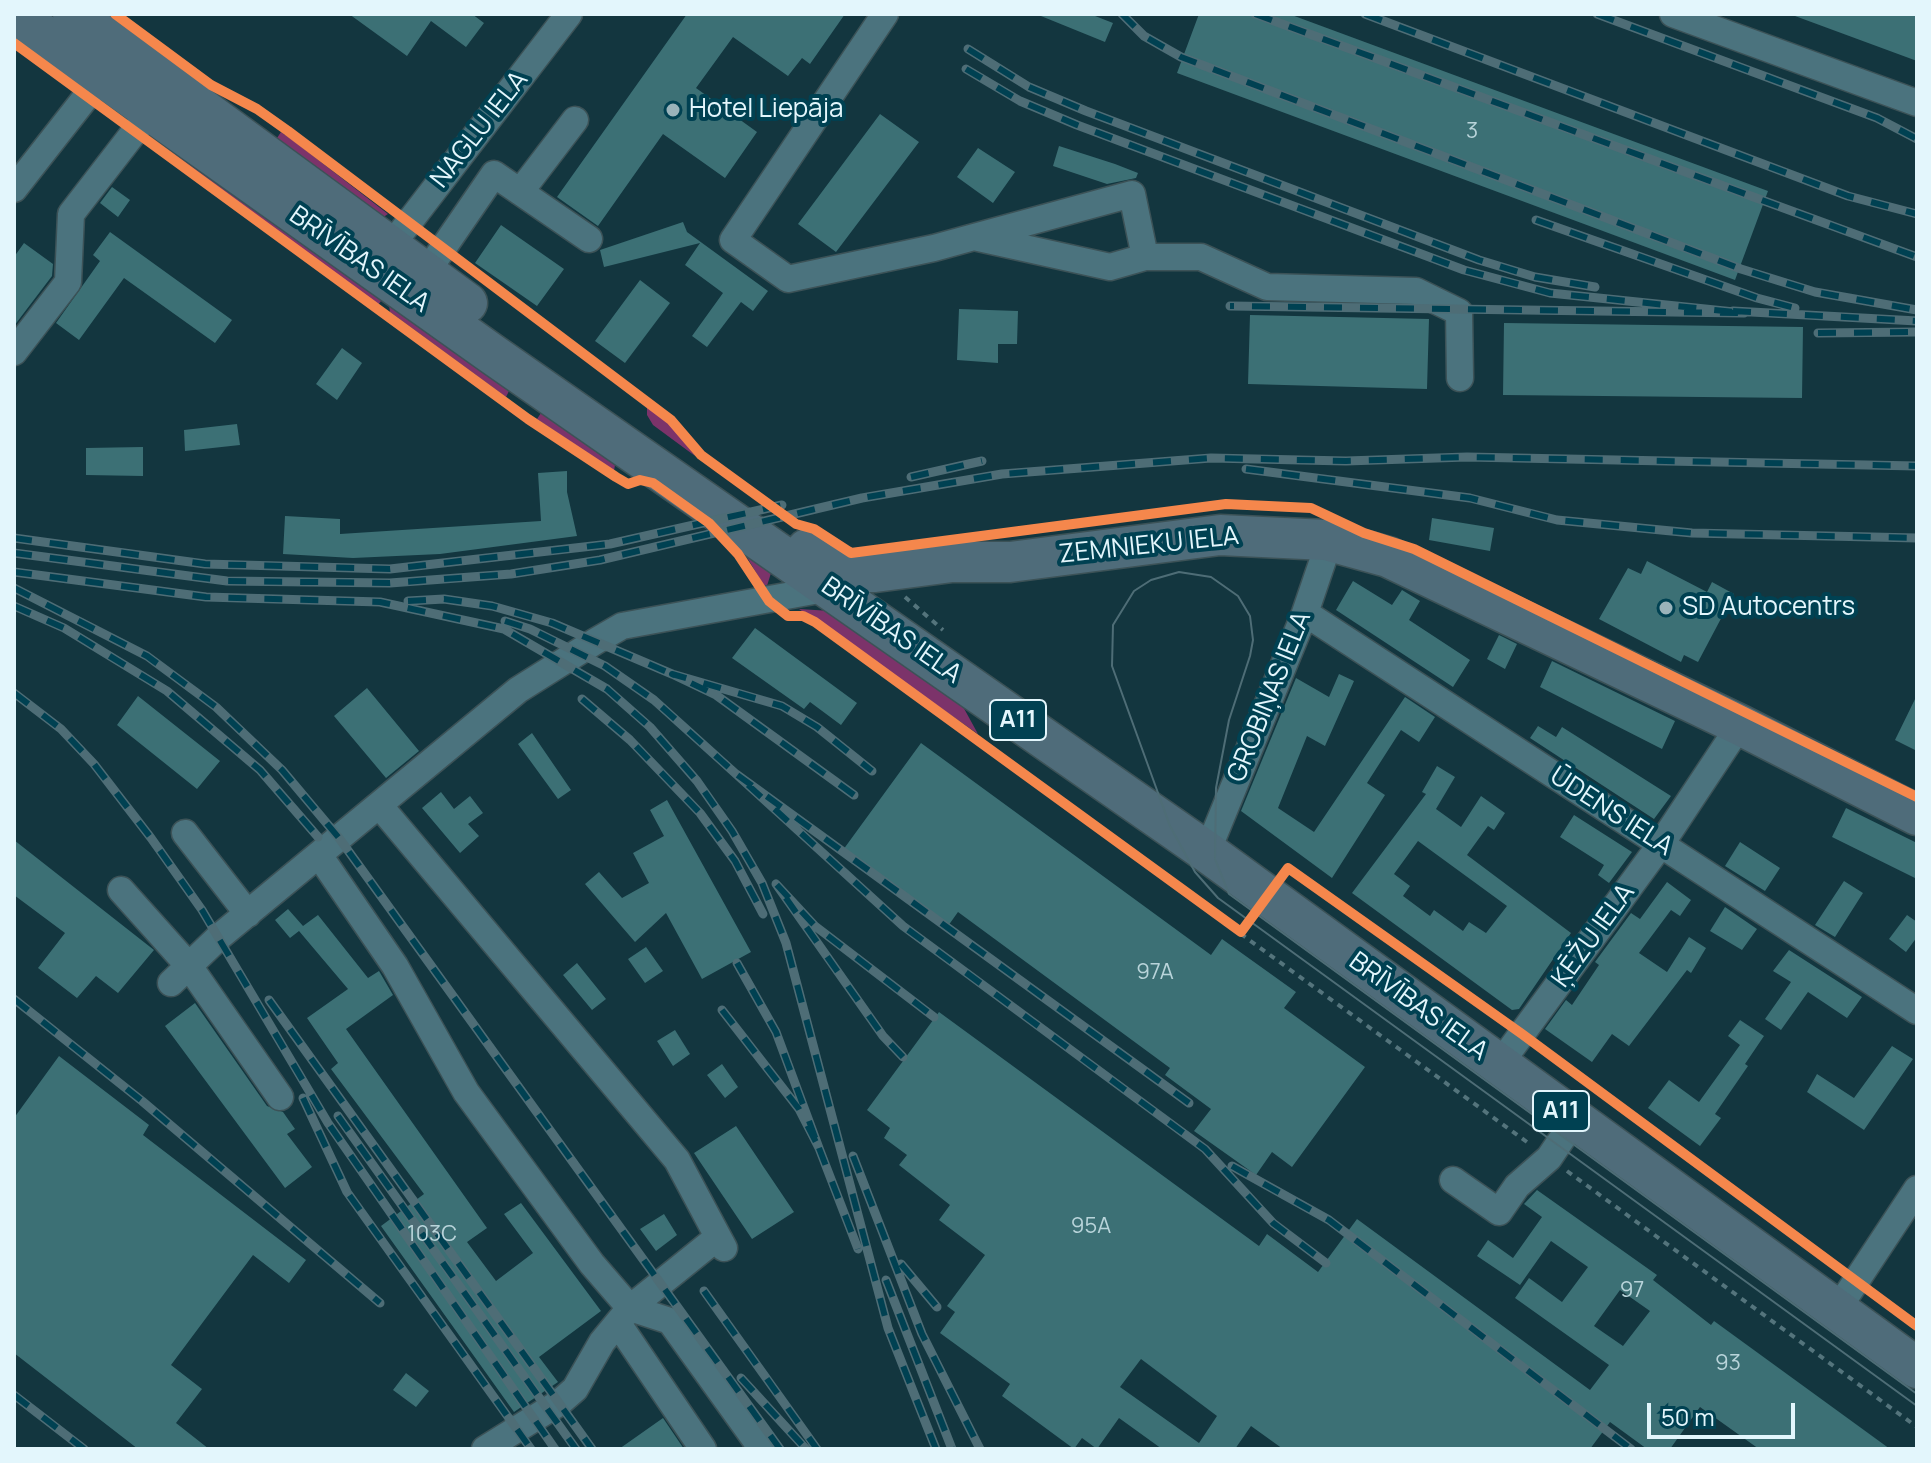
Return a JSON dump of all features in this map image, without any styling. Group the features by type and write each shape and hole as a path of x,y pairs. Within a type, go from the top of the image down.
{"highway":[{"name":"BRĪVĪBAS IELA","path":"14,14 149,113 840,580 1574,1121 1917,1368"},
{"name":"BRĪVĪBAS IELA","path":"73,14 807,548 840,580"},
{"name":"ZEMNIEKU IELA","path":"840,580 895,588 981,574 1010,562 1220,535 1326,540 1388,557 1740,725 1917,815"}],"street":[{"name":"NAGLU IELA","path":"390,247 569,14"},
{"path":"885,14 733,240 788,279 974,237 1132,194 1145,257"},
{"path":"1682,15 1917,103"},
{"path":"14,189 101,78"},
{"path":"14,352 68,282 71,214 149,113"},
{"path":"520,192 575,120"},
{"path":"426,273 494,174 589,239"},
{"path":"974,237 1110,267 1145,257 1201,257 1267,287 1416,291 1459,312 1460,378"},
{"name":"GROBIŅAS IELA","path":"1207,852 1305,613 1323,560 1326,540"},
{"path":"180,975 248,914 518,690 622,626 840,580"},
{"name":"ŪDENS IELA","path":"1305,613 1917,1011"},
{"name":"ĶĒŽU IELA","path":"1499,1065 1661,844 1740,725"},
{"path":"379,805 677,1160 721,1243 624,1316 602,1342 575,1389 559,1403 485,1449"},
{"path":"185,833 248,914"},
{"path":"319,855 395,966 466,1092 592,1264 703,1449"},
{"path":"121,890 180,975 280,1097"},
{"path":"1453,1180 1499,1212 1517,1186 1549,1158 1574,1121"},
{"path":"1837,1310 1917,1189"},
{"path":"624,1316 670,1321 762,1449"}],"path":[{"path":"1173,883 1917,1427"},
{"path":"1241,932 1245,926"}],"shaded area":[{"path":"281,132 388,214 382,218 277,138"},
{"path":"150,135 384,297 378,305"},
{"path":"389,305 509,391 506,397 390,312"},
{"path":"647,404 670,424 695,456 653,425 647,415"},
{"path":"541,413 616,459 614,471 537,419"},
{"path":"730,535 771,573 766,589 748,559"},
{"path":"799,609 831,611 961,703 978,734"}],"building":[{"path":"349,14 472,14 484,23 466,47 431,21 407,56"},
{"name":"Hotel Liepāja","path":"687,14 845,14 810,64 802,58 788,76 733,37 696,88 757,132 725,178 663,134 598,226 557,197"},
{"path":"1036,14 1090,14 1113,23 1105,42"},
{"path":"1199,14 1289,14 1768,191 1735,280 1177,73"},
{"path":"1917,14 1917,61 1795,16"},
{"path":"880,114 919,142 836,252 798,224"},
{"path":"1059,146 1138,173 1136,178 1107,184 1053,166"},
{"path":"978,148 1015,172 993,203 957,177"},
{"path":"112,187 130,200 118,217 100,203"},
{"path":"683,222 687,232 768,291 753,311 741,302 707,347 692,336 723,293 685,265 700,243 604,267 600,250"},
{"path":"501,225 564,269 537,306 475,263"},
{"path":"110,232 232,320 215,343 124,278 79,340 56,323 100,261 93,255"},
{"path":"24,243 53,264 52,276 14,326 14,257"},
{"path":"640,280 670,303 625,363 595,341"},
{"path":"959,309 1018,311 1017,344 998,344 998,363 957,360"},
{"path":"1250,315 1429,319 1427,389 1248,384"},
{"path":"1504,323 1803,327 1802,398 1503,395"},
{"path":"342,348 362,363 337,400 316,384"},
{"path":"237,424 240,445 185,451 184,430"},
{"path":"143,447 143,476 86,475 86,448"},
{"path":"567,471 567,492 577,536 440,554 353,558 283,554 285,516 340,519 340,534 541,521 538,473"},
{"path":"1432,518 1494,528 1490,551 1429,540"},
{"name":"SD Autocentrs","path":"1647,561 1707,592 1712,582 1734,594 1698,662 1684,655 1681,662 1599,619 1628,568 1641,574"},
{"path":"1353,581 1392,605 1402,590 1420,601 1409,620 1470,660 1453,687 1336,610"},
{"path":"755,628 857,703 841,725 810,702 804,709 732,658"},
{"path":"1499,635 1517,644 1505,669 1487,659"},
{"path":"1552,661 1675,721 1662,749 1540,687"},
{"path":"1339,674 1354,681 1325,746 1307,736 1278,808 1314,832 1405,697 1435,717 1419,742 1401,730 1367,783 1385,795 1332,878 1241,811 1296,678 1329,697"},
{"path":"367,688 419,751 386,778 334,716"},
{"path":"1917,695 1917,751 1895,740"},
{"path":"138,696 220,761 197,789 117,725"},
{"path":"1538,726 1556,737 1562,727 1671,796 1654,819 1530,738"},
{"path":"532,733 571,790 558,799 518,744"},
{"path":"921,743 1211,955 1222,939 1296,992 1284,1008 1365,1067 1292,1167 1272,1152 1256,1175 1194,1131 1211,1109 1165,1075 1170,1068 958,912 948,926 843,850"},
{"path":"1437,766 1455,777 1436,809 1461,827 1481,796 1505,813 1494,830 1488,826 1467,855 1571,933 1519,1009 1512,1010 1352,893 1426,794 1422,792","holes":["1418,841 1507,906 1486,933 1469,922 1463,931 1434,910 1430,916 1403,896 1410,886 1394,874"]},
{"path":"441,792 454,809 470,796 483,813 468,824 479,836 460,853 422,808"},
{"path":"667,800 751,952 702,979 666,913 635,942 585,884 599,872 622,898 649,883 633,853 664,836 650,810"},
{"path":"1846,808 1917,843 1917,879 1832,837"},
{"path":"1574,815 1632,852 1609,883 1598,875 1604,865 1560,837"},
{"path":"14,840 154,950 118,993 96,976 77,998 38,968 65,933 14,895"},
{"path":"1740,842 1780,868 1765,891 1725,866"},
{"path":"1844,881 1863,893 1835,937 1815,925"},
{"path":"1667,882 1691,900 1680,916 1671,910 1639,953 1667,972 1689,937 1706,948 1691,973 1687,970 1629,1046 1612,1034 1592,1062 1545,1029 1566,1000 1572,1005 1599,965 1595,962 1631,913 1640,919"},
{"path":"1725,907 1757,929 1742,950 1710,931"},
{"path":"288,909 303,926 318,915 368,978 379,971 393,995 346,1029 487,1228 467,1242 496,1281 533,1253 504,1214 521,1203 601,1311 539,1357 558,1382 514,1412 381,1226 424,1194 331,1069 338,1063 307,1018 348,989 299,931 290,938 275,920"},
{"path":"1907,915 1917,922 1917,937 1906,952 1889,939"},
{"path":"646,947 663,971 645,983 628,959"},
{"path":"1789,950 1862,997 1847,1018 1808,992 1781,1030 1765,1019 1791,982 1773,971"},
{"path":"577,963 606,999 592,1010 563,975"},
{"path":"195,1003 267,1106 283,1112 295,1129 287,1134 312,1167 285,1188 165,1026"},
{"path":"939,1012 1259,1246 1267,1234 1318,1272 1357,1219 1590,1390 1609,1365 1515,1298 1529,1278 1562,1302 1588,1267 1551,1241 1520,1285 1477,1256 1488,1240 1513,1258 1542,1217 1524,1204 1537,1190 1657,1275 1653,1280 1711,1325 1714,1321 1890,1449 1759,1449 1700,1407 1670,1449 1647,1449 1610,1422 1590,1449 1283,1449 1251,1426 1235,1449 1162,1449 1119,1418 1097,1449 1082,1438 1074,1449 1002,1396 1010,1384 940,1333 955,1312 947,1306 985,1255 939,1220 950,1205 899,1165 907,1155 884,1138 890,1128 867,1110","holes":["1620,1290 1650,1311 1623,1346 1594,1326","1141,1359 1217,1416 1199,1443 1120,1387"]},
{"path":"1740,1020 1764,1036 1745,1064 1748,1066 1715,1114 1721,1118 1700,1146 1648,1108 1669,1080 1699,1102 1740,1045 1728,1036"},
{"path":"675,1030 690,1054 673,1066 657,1041"},
{"path":"1892,1046 1913,1059 1864,1130 1807,1092 1817,1074 1854,1098"},
{"path":"59,1056 149,1125 143,1135 306,1260 289,1283 253,1255 171,1365 202,1389 176,1423 209,1449 138,1449 14,1353 14,1118"},
{"path":"722,1064 738,1087 725,1098 707,1075"},
{"path":"736,1126 794,1212 752,1239 694,1153"},
{"path":"664,1214 677,1235 656,1251 640,1229"},
{"path":"406,1373 429,1391 416,1407 393,1390"},
{"path":"663,1418 684,1449 619,1449"}],"tram line":[{"path":"1917,1394 1229,894 1215,859 1216,788 1229,720 1250,656 1253,640 1250,616 1238,596 1211,577 1179,572 1151,580 1134,591 1113,625 1112,666 1170,826 1195,872 1218,898 1917,1406"}],"railway":[{"path":"1122,14 1144,36 1181,57 1741,269 1815,292 1917,310"},
{"path":"1255,14 1917,257"},
{"path":"1365,14 1848,196 1917,214"},
{"path":"1597,14 1877,118 1917,139"},
{"path":"968,49 1029,87 1086,111 1479,260 1535,277 1595,287"},
{"path":"966,69 1020,101 1077,125 1464,270 1550,293 1744,313 1230,306"},
{"path":"1536,220 1757,298 1795,308"},
{"path":"1733,311 1917,321"},
{"path":"1818,333 1917,332"},
{"path":"14,553 227,581 390,583 511,574 600,560 862,498 1002,474 1211,458 1346,461 1467,457 1917,466"},
{"path":"911,477 982,461"},
{"path":"1246,469 1470,498 1557,520 1692,533 1917,538"},
{"path":"14,538 205,564 390,569 610,544 782,505"},
{"path":"14,572 206,597 380,602 504,629 607,689 650,727 697,781 732,831 762,883 786,943 888,1328 936,1449"},
{"path":"14,588 147,656 216,707 282,770 339,838 780,1449"},
{"path":"408,601 444,599 492,606 552,623 672,674"},
{"path":"14,606 64,628 167,691 260,770 318,837"},
{"path":"505,621 530,629 605,666 654,700 736,774"},
{"path":"854,795 716,695 672,674 782,706 817,727 872,771"},
{"path":"14,693 61,729 94,764 151,838 202,910 328,1123 555,1449"},
{"path":"582,699 630,740 700,813 735,861 763,914"},
{"path":"1189,1103 736,774 903,926 1205,1149 1273,1223 1326,1263"},
{"path":"903,1057 883,1036 776,884 815,926 934,1017"},
{"path":"722,1010 799,1109 819,1148 776,1032 737,963"},
{"path":"14,999 142,1101 380,1303"},
{"path":"269,1000 592,1449"},
{"path":"303,1098 347,1192 531,1449"},
{"path":"338,1116 576,1449"},
{"path":"819,1148 858,1249"},
{"path":"853,1156 922,1334 980,1449"},
{"path":"1232,1166 1329,1220 1631,1449"},
{"path":"901,1264 937,1307"},
{"path":"886,1280 952,1449"},
{"path":"704,1291 817,1449"},
{"path":"741,1378 806,1449"},
{"path":"14,1395 84,1449"}],"cycle path":[{"path":"115,14 211,85 257,109 288,131 671,420 701,455 796,524 814,529 851,553 1226,504 1311,508 1364,533 1414,549 1917,797"},
{"path":"14,43 528,419 628,484 640,480 653,483 709,523 738,554 769,601 788,616 803,616 815,622 1241,932 1288,868 1522,1034 1917,1326"}],"place":[{"name":"Hotel Liepāja","path":"673,110"},
{"name":"SD Autocentrs","path":"1666,608"}]}
